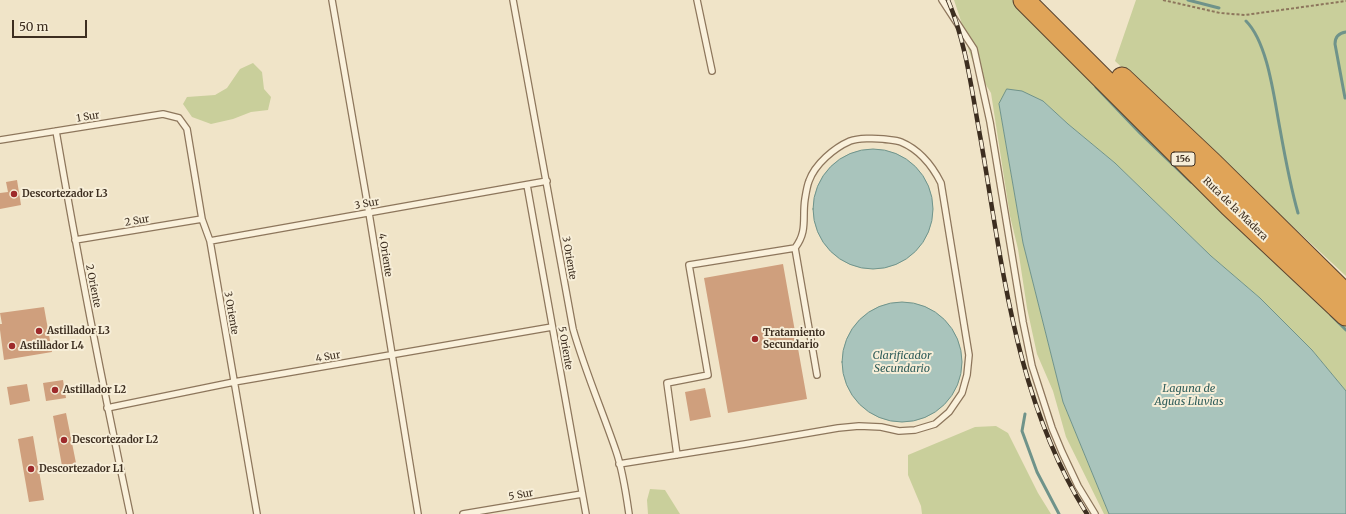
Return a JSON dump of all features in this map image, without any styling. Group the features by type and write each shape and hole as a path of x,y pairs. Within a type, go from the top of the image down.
{"highway":[{"name":"Ruta de la Madera","path":"1024,0 1234,210 1346,315"},
{"name":"Ruta de la Madera","path":"1038,0 1212,163 1346,295"}],"lane":[{"name":"4 Oriente","path":"332,0 369,213 418,514"},
{"name":"3 Oriente","path":"513,0 573,329 582,359 616,452 623,478 629,514"},
{"path":"697,0 712,71"},
{"path":"942,0 974,49 990,122 1022,315 1032,366 1052,428 1062,452 1078,486 1095,514"},
{"name":"1 Sur","path":"0,140 163,114 179,118"},
{"name":"3 Oriente","path":"179,118 187,129 202,219 210,241 257,514"},
{"name":"2 Oriente","path":"56,131 75,240 130,514"},
{"path":"619,464 838,428 859,426 881,427 899,431 915,430 935,424 949,412 962,393 967,375 969,355 941,183 934,169 918,152 900,142 876,138 851,141 829,154 816,169 810,180 805,200 804,229 795,248 817,375"},
{"name":"3 Sur","path":"210,241 547,181"},
{"name":"5 Oriente","path":"527,185 586,514"},
{"name":"2 Sur","path":"75,240 202,219"},
{"path":"677,455 667,383 708,375 689,265 795,248"},
{"name":"4 Sur","path":"108,408 234,382 552,327"},
{"name":"5 Sur","path":"463,514 582,494"}],"path":[{"path":"1163,0 1220,13 1245,14 1346,1"}],"green space":[{"path":"954,0 1013,0 1144,131 1346,325 1346,391 1312,350 1260,298 1211,256 1115,163 1043,101 999,104 1023,243 1063,402 1109,514 1104,514 1066,437 1053,391 1037,354 1027,308 1018,249 1010,216 991,93 973,62"},
{"path":"1136,0 1346,0 1346,276 1115,61"},
{"path":"253,63 262,72 264,89 271,97 268,110 251,112 233,119 211,124 192,117 183,104 187,97 215,95 227,88 240,69"},
{"path":"996,426 1008,433 1038,493 1051,514 922,514 921,506 908,475 908,455 975,427"},
{"path":"650,489 665,490 680,514 648,514 647,500"}],"water":[{"name":"Laguna de Aguas Lluvias","path":"1007,89 1022,91 1043,101 1115,163 1211,256 1260,298 1312,350 1346,391 1346,514 1109,514 1063,402 1023,243 999,104"},
{"path":"873,149 896,153 916,166 929,186 933,209 929,232 916,252 896,265 873,269 850,265 830,252 817,232 813,209 817,186 830,166 850,153"},
{"name":"Clarificador Secundario","path":"902,302 925,306 945,319 958,339 962,362 958,385 945,405 925,418 902,422 879,418 859,405 846,385 842,362 846,339 859,319 879,306"}],"building":[{"name":"Descortezador L3","path":"17,180 21,205 0,209 0,193 8,192 6,182"},
{"name":"Tratamiento Secundario","path":"783,264 807,399 728,413 704,278"},
{"path":"44,307 52,352 4,360 0,330 0,324 2,324 0,313"},
{"name":"Astillador L2","path":"63,380 66,398 46,401 43,383"},
{"path":"27,384 30,401 10,405 7,387"},
{"path":"705,388 711,417 690,421 685,392"},
{"name":"Descortezador L2","path":"66,413 76,463 62,466 53,416"},
{"name":"Descortezador L1","path":"33,436 44,500 29,502 18,439"}],"waterway":[{"path":"1188,0 1219,8"},
{"path":"1246,21 1254,31 1265,57 1298,213"},
{"path":"1345,98 1335,44 1338,36 1341,33 1346,32"},
{"path":"1096,87 1140,133 1191,182"},
{"path":"1331,315 1346,330"},
{"path":"1025,414 1022,431 1037,472 1059,514"}],"railway":[{"path":"948,0 960,34 968,70 1005,285 1028,380 1044,426 1063,471 1087,514"}],"place":[{"name":"Descortezador L3","path":"14,194"},
{"name":"Astillador L3","path":"39,331"},
{"name":"Tratamiento Secundario","path":"755,339"},
{"name":"Astillador L4","path":"12,346"},
{"name":"Astillador L2","path":"55,390"},
{"name":"Descortezador L2","path":"64,440"},
{"name":"Descortezador L1","path":"31,469"}]}
